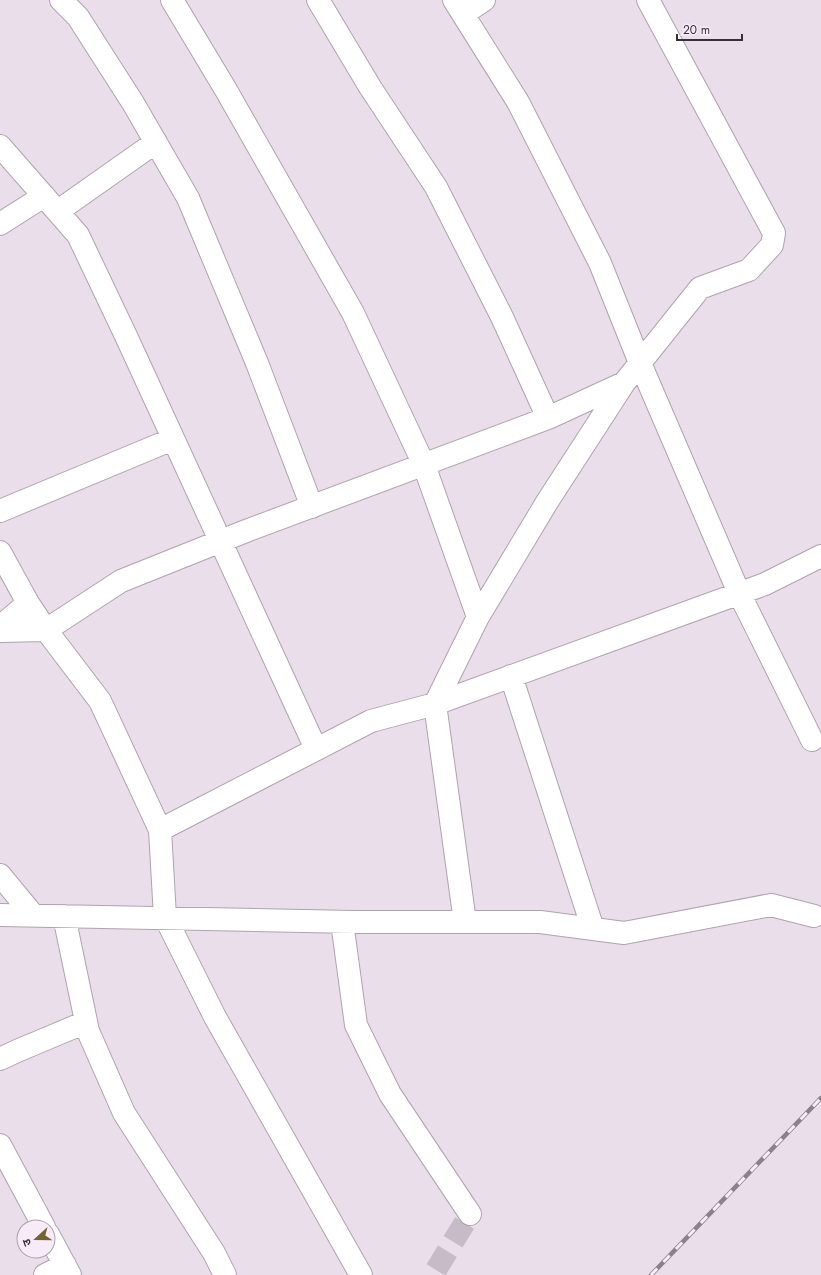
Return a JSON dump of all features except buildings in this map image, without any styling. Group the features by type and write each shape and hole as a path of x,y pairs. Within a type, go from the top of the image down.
{"street":[{"path":"61,0 78,16 133,103 188,198 257,363 312,507"},
{"path":"172,0 226,90 353,313 424,465 478,617"},
{"path":"318,0 370,87 436,187 502,318 548,418"},
{"path":"484,0 458,7 518,102 600,263 640,363 739,593 812,740"},
{"path":"465,922 436,704 478,617 547,502 624,383 700,288 749,270 772,245 774,233 648,0"},
{"path":"0,224 51,204 156,142"},
{"path":"0,146 78,236 126,336 316,749"},
{"path":"0,631 46,630 121,580 548,418 624,383"},
{"path":"0,511 173,439"},
{"path":"0,552 28,604 100,701 160,830 165,918 215,1017 361,1275"},
{"path":"160,830 371,721 436,704 765,584 821,556"},
{"path":"0,627 28,604"},
{"path":"511,676 593,929"},
{"path":"0,875 33,915"},
{"path":"0,915 342,922 540,922 624,933 771,905 814,916"},
{"path":"64,916 88,1031 124,1113 214,1253 225,1275"},
{"path":"342,922 356,1026 390,1094 470,1214"},
{"path":"0,1059 86,1022"},
{"path":"0,1146 40,1219"},
{"path":"45,1275 68,1270 56,1248"}],"tunnel":[{"path":"436,1270 470,1214"}],"railway":[{"path":"651,1275 821,1098"}]}
